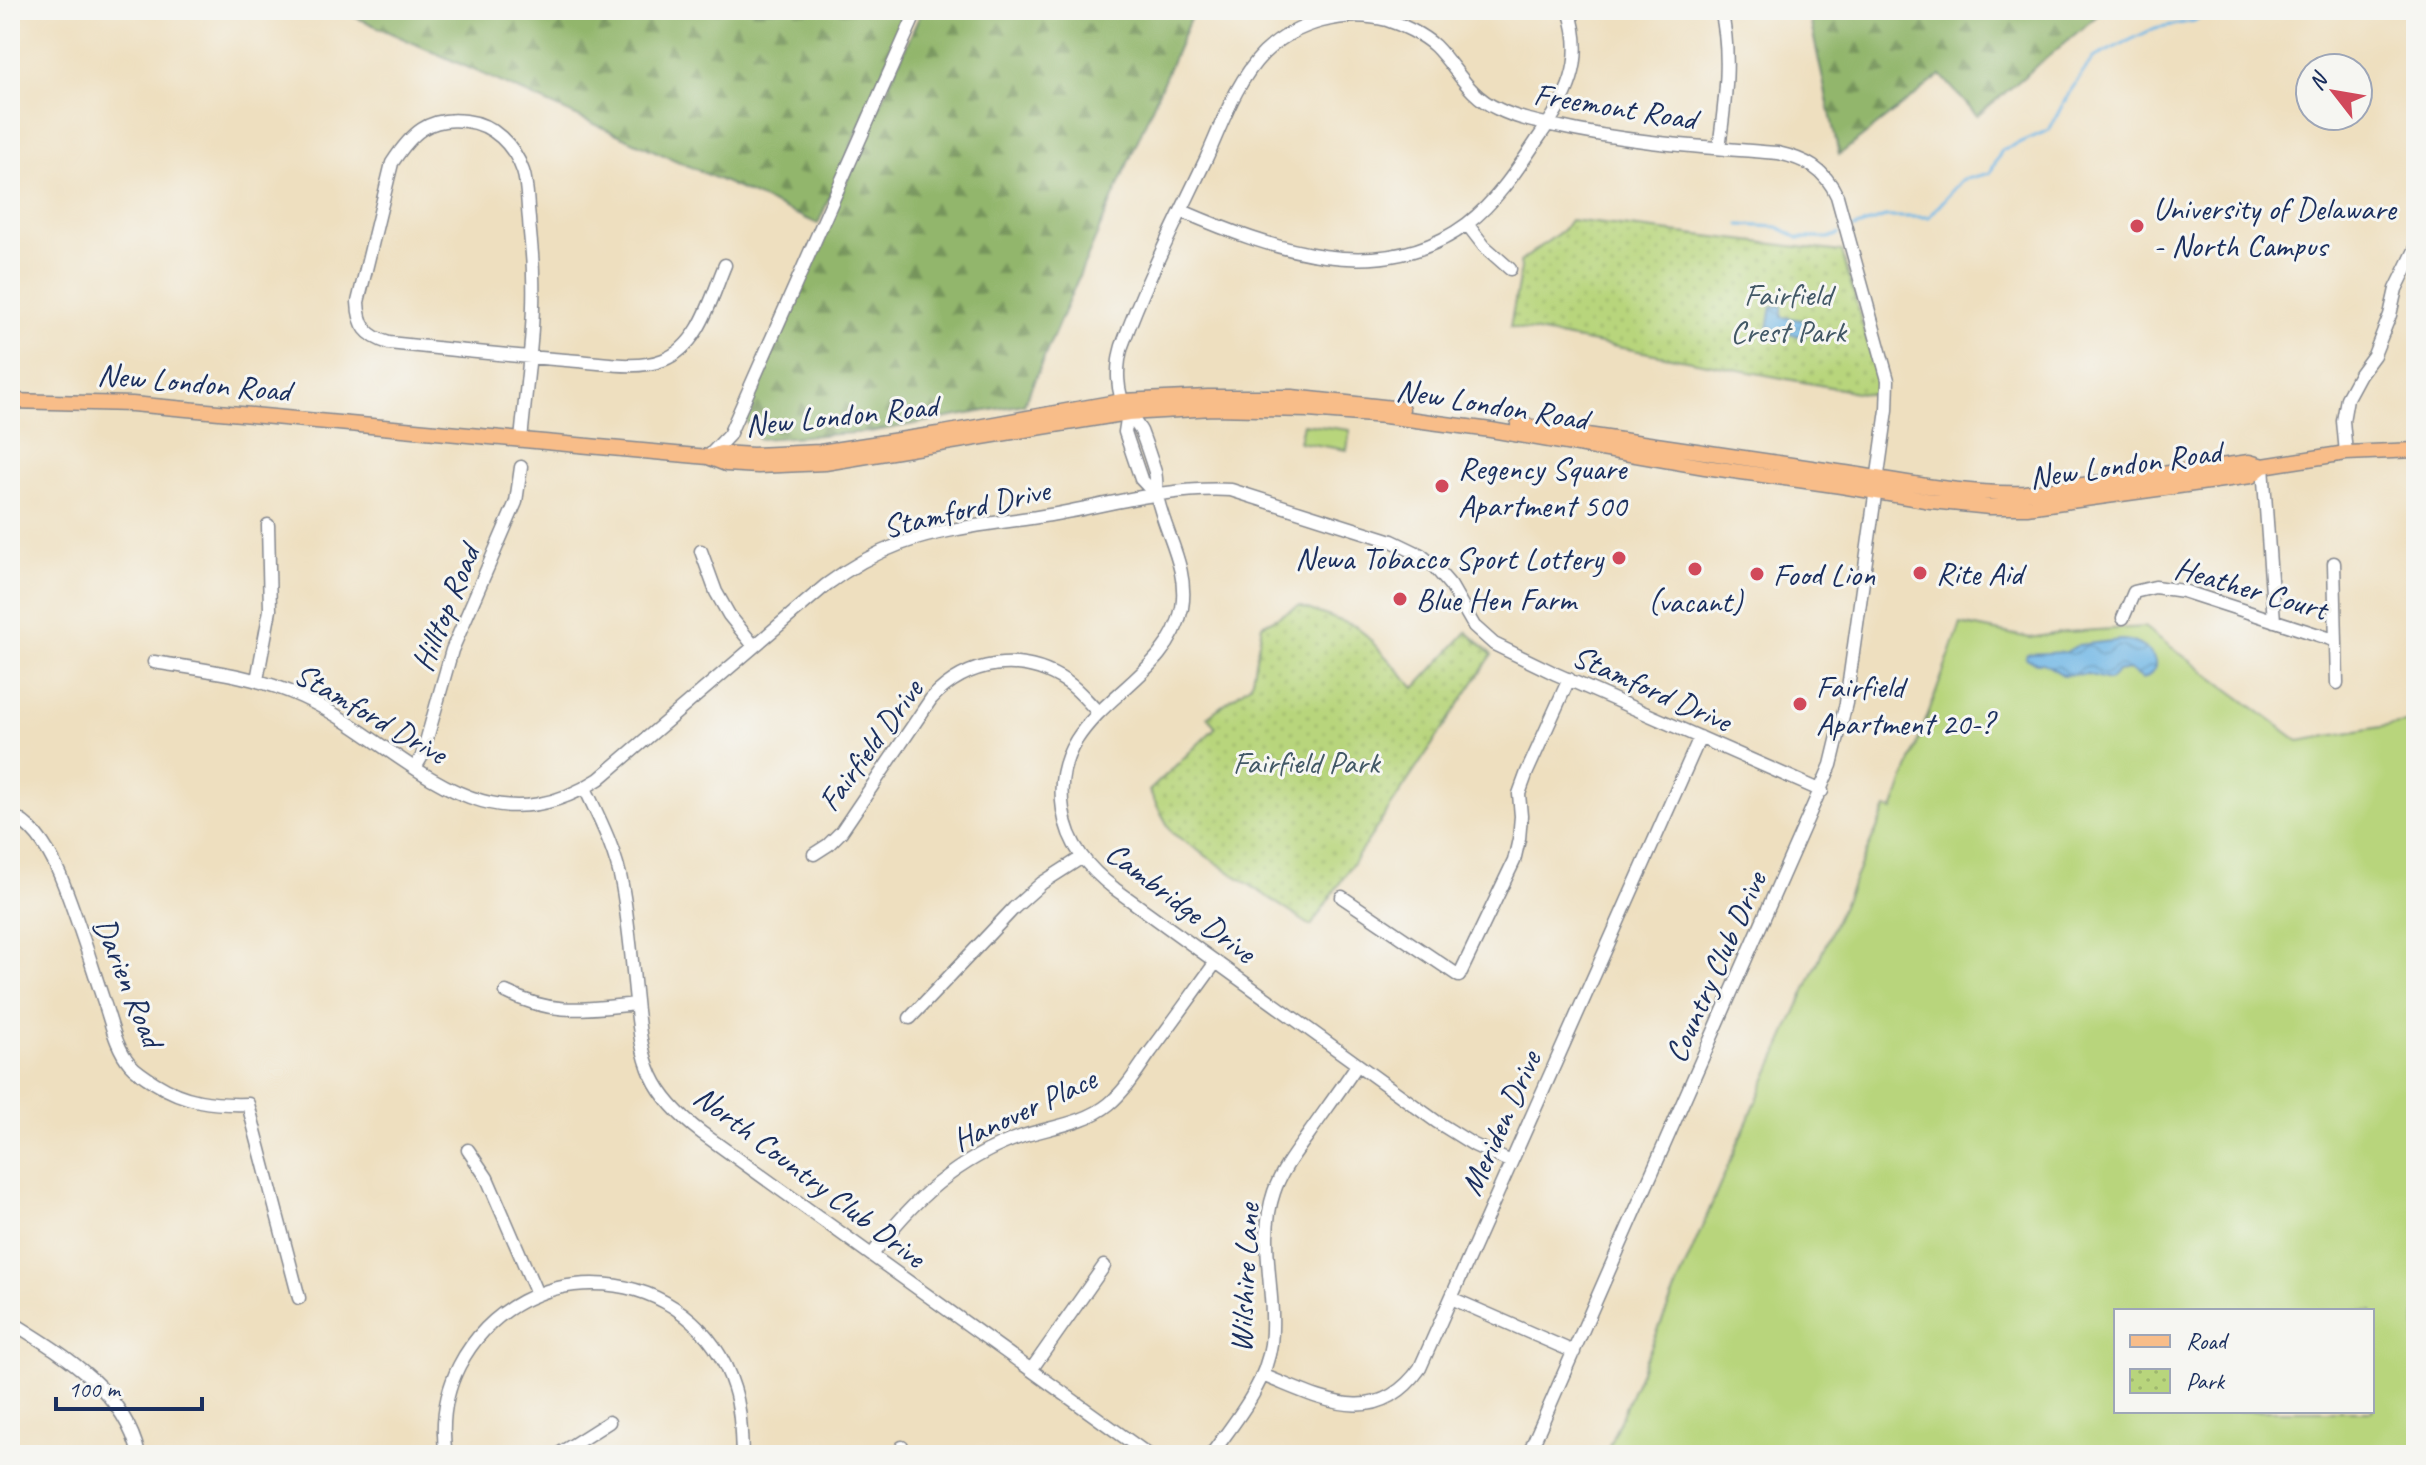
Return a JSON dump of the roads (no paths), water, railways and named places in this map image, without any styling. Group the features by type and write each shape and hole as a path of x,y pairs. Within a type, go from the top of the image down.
{"main road":[{"name":"New London Road","path":"10,401 132,404 708,457 726,464 758,466 825,463 1125,407 1308,410 1385,416 1491,430 1645,457 1877,485 1931,501 1990,507 2027,507 2251,476 2263,466 2346,453 2416,450"}],"street":[{"path":"708,457 729,435 917,10"},
{"path":"1182,211 1229,232 1286,250 1358,259 1388,257 1441,239 1467,224 1500,192 1566,96 1574,71 1577,40 1569,10"},
{"path":"1719,148 1728,65 1721,10"},
{"name":"Freemont Road","path":"1125,407 1118,367 1122,346 1239,88 1256,61 1285,35 1325,20 1360,17 1387,20 1433,45 1466,87 1486,103 1514,115 1633,140 1778,153 1803,160 1821,171 1835,190 1888,380 1877,485"},
{"path":"521,440 528,357 533,274 524,173 515,152 499,135 470,121 452,119 432,123 405,143 392,163 358,302 359,317 365,330 376,339 389,343 528,357 638,365 664,360 699,328 725,265"},
{"path":"1467,224 1484,246 1510,269"},
{"path":"2346,453 2343,421 2347,398 2374,355 2390,315 2396,289 2416,248"},
{"name":"Cambridge Drive","path":"1125,407 1140,429 1156,474 1157,496 1181,572 1181,609 1174,631 1160,652 1098,712 1077,737 1062,777 1064,819 1081,858 1115,889 1357,1065 1452,1132 1511,1162"},
{"path":"2263,466 2274,621"},
{"name":"Hilltop Road","path":"415,768 422,756 452,650 516,502 521,467"},
{"name":"Country Club Drive","path":"1528,1455 1822,791 1845,713 1877,485"},
{"name":"Stamford Drive","path":"154,662 257,680 307,699 450,790 491,803 537,804 585,788 630,754 843,572 862,561 904,543 937,534 1157,496 1231,490 1392,541 1421,555 1442,574 1474,626 1506,651 1822,791"},
{"path":"257,680 270,610 268,525"},
{"path":"701,551 716,592 729,615 754,646"},
{"path":"2334,563 2337,683"},
{"name":"Heather Court","path":"2123,618 2134,592 2155,587 2183,591 2334,640"},
{"name":"Fairfield Drive","path":"814,854 841,832 931,699 961,675 997,664 1034,667 1069,683 1098,712"},
{"path":"1342,897 1459,976 1514,861 1519,839 1519,794 1569,679"},
{"name":"Meriden Drive","path":"1262,1375 1340,1405 1360,1405 1384,1400 1404,1387 1420,1368 1700,737"},
{"name":"North Country Club Drive","path":"585,788 619,872 645,1062 673,1108 702,1133 1149,1455"},
{"name":"Darien Road","path":"10,815 39,837 54,860 116,1039 130,1064 170,1092 190,1100 217,1105 248,1104 299,1298"},
{"path":"910,1018 1014,908 1042,883 1081,858"},
{"name":"Hanover Place","path":"872,1255 913,1204 957,1168 1004,1143 1088,1116 1109,1104 1132,1078 1216,962"},
{"path":"506,992 561,1009 636,1004"},
{"name":"Wilshire Lane","path":"1211,1455 1243,1410 1262,1375 1271,1340 1267,1242 1268,1216 1274,1191 1288,1163 1357,1065"},
{"path":"468,1150 487,1178 537,1294"},
{"path":"1031,1370 1104,1266"},
{"path":"446,1455 444,1431 447,1401 463,1359 479,1336 498,1317 537,1294 580,1284 608,1284 648,1294 683,1314 709,1340 729,1375 737,1399 742,1455"},
{"path":"1451,1298 1574,1352"},
{"path":"10,1321 63,1354 107,1392 135,1441 139,1455"},
{"path":"557,1455 609,1422"}],"water":[{"path":"1772,306 1782,306 1782,317 1808,321 1805,337 1768,329"},
{"path":"2121,640 2138,644 2155,661 2151,673 2143,679 2129,670 2118,672 2109,680 2087,674 2063,675 2043,663 2025,658 2027,654 2066,652 2078,645"}],"waterway":[{"path":"1854,228 1885,217 1929,217 1962,180 1990,173 2002,150 2049,130 2093,58 2155,28 2194,21 2211,10"},
{"path":"1740,225 1778,227 1798,238 1829,238 1839,234"}],"place":[{"name":"University of Delaware - North Campus","path":"2137,226"},
{"name":"Regency Square Apartment 500","path":"1442,486"},
{"name":"Newa Tobacco Sport Lottery","path":"1619,558"},
{"name":"(vacant)","path":"1695,569"},
{"name":"Rite Aid","path":"1920,573"},
{"name":"Food Lion","path":"1757,574"},
{"name":"Blue Hen Farm","path":"1400,599"},
{"name":"Fairfield Apartment 20-?","path":"1800,704"}],"park label":[{"name":"Fairfield Crest Park","path":"1788,312"},
{"name":"Fairfield Park","path":"1306,762"}]}
